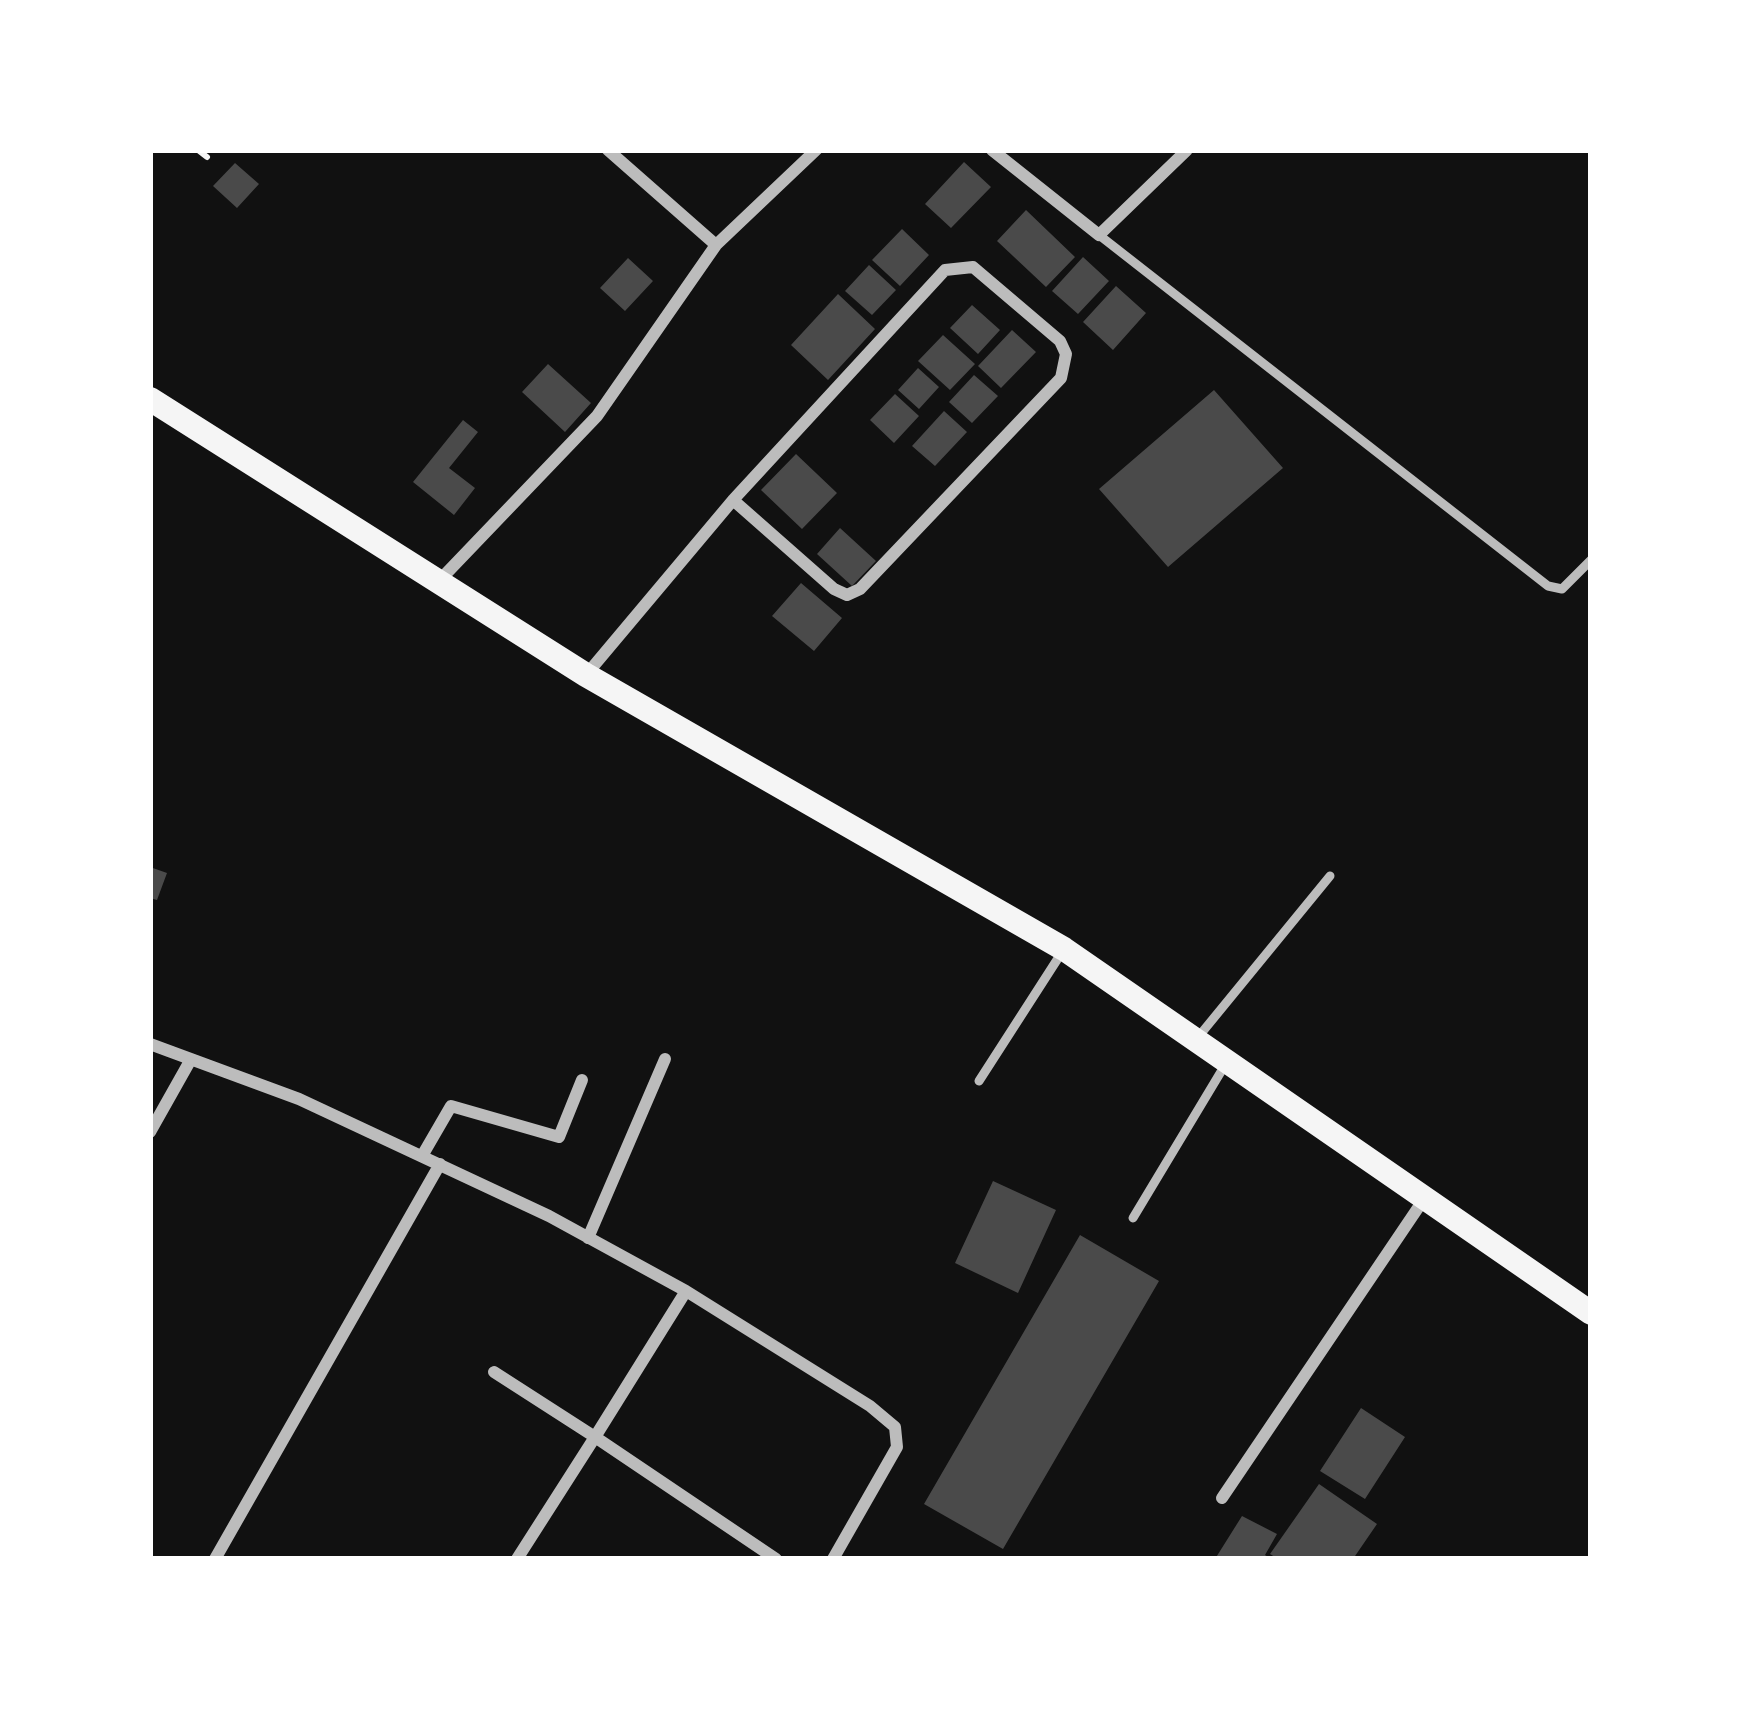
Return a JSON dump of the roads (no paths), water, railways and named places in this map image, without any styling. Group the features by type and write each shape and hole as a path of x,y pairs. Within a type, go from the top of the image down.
{"main road":[{"path":"150,399 586,675 1064,950 1591,1313"}],"street":[{"path":"608,150 716,245"},
{"path":"437,582 597,416 716,245 816,150"},
{"path":"992,150 1099,235 1187,150"},
{"path":"586,675 733,500 944,270 973,267 1060,341 1066,354 1061,378 860,590 848,595 834,589 733,500"},
{"path":"150,1044 299,1100 588,1238 686,1291 870,1406 895,1427 897,1447 833,1559"},
{"path":"588,1238 665,1059"},
{"path":"150,1132 190,1061"},
{"path":"422,1156 451,1106 559,1137 582,1080"},
{"path":"214,1559 440,1164"},
{"path":"1222,1498 1424,1198"},
{"path":"517,1559 686,1291"},
{"path":"494,1372 776,1559"}],"lane":[{"path":"1099,235 1547,586 1562,589 1591,560"},
{"path":"1196,1041 1330,875"},
{"path":"980,1081 1064,950"},
{"path":"1133,1218 1228,1060"}]}
